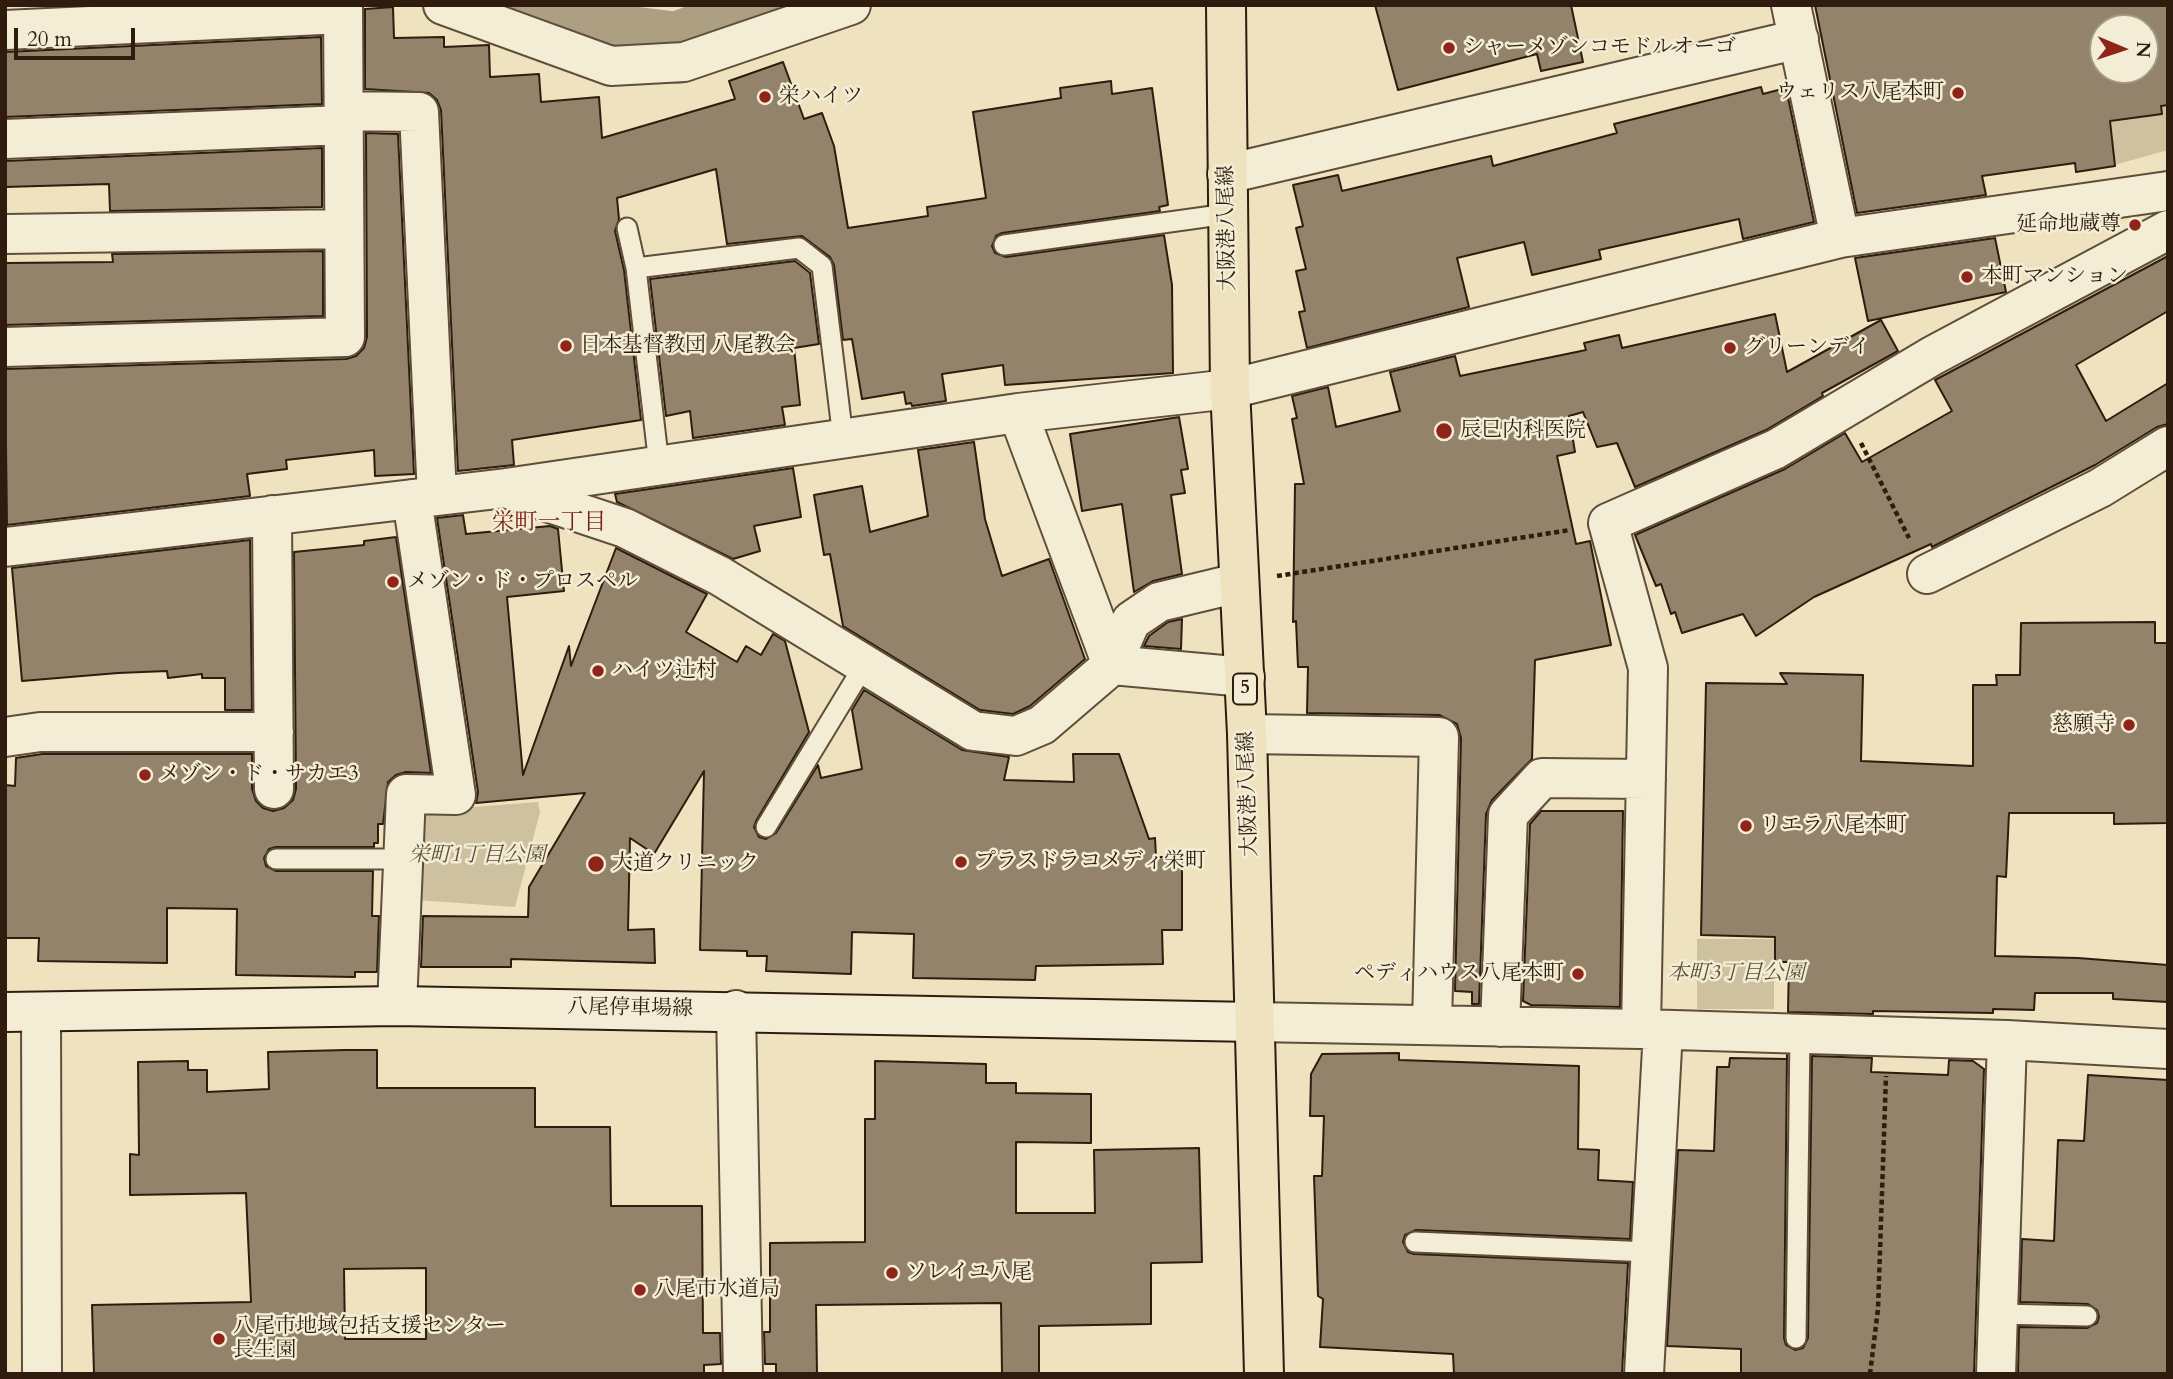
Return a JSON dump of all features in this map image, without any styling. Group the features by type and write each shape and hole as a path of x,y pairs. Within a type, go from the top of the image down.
{"main road":[{"name":"大阪港八尾線","path":"1226,5 1230,389 1256,580 1244,677 1264,1374"}],"street":[{"path":"443,5 611,66 684,62 851,5"},
{"path":"5,30 343,10 345,337 5,347"},
{"path":"1227,174 1795,22 1840,238"},
{"path":"5,139 419,112 425,497 456,794 406,794 397,1006"},
{"path":"5,547 506,488 1018,412 1230,389 1840,238 2167,192"},
{"path":"5,234 344,229"},
{"path":"1644,1374 1650,1252 1652,1030 1646,779 1648,668 1608,523 1776,449 1932,356 2168,230"},
{"path":"1018,412 1112,665"},
{"path":"1927,574 2100,488 2168,446"},
{"path":"506,488 637,534 720,576 973,731 1016,736 1042,725 1112,665 1130,621 1159,602 1256,580"},
{"path":"272,515 274,789"},
{"path":"1112,665 1244,677"},
{"path":"5,737 40,732 274,733"},
{"path":"1247,734 1439,737 1432,1025"},
{"path":"1500,1027 1508,815 1542,778 1646,779"},
{"name":"八尾停車場線","path":"23,1012 397,1006 736,1010 1800,1034 2007,1040 2168,1049"},
{"path":"736,1010 743,1374"},
{"path":"23,1012 42,1374"},
{"path":"1996,1374 2007,1040"}],"lane":[{"path":"1004,245 1227,214"},
{"path":"627,228 636,268 659,465"},
{"path":"636,268 799,248 822,266 843,438"},
{"path":"766,827 865,664"},
{"path":"276,859 403,859"},
{"path":"1796,1338 1800,1034"},
{"path":"1415,1242 1650,1252"},
{"path":"1998,1314 2087,1316"}],"path":[{"path":"1844,408 1927,574"},
{"path":"1256,580 1608,523"},
{"path":"1870,1374 1878,1309 1888,1037"}],"green space":[{"path":"2069,5 2168,5 2168,150 2093,171"},
{"name":"栄町1丁目公園","path":"538,802 540,812 515,907 416,900 422,811"},
{"name":"本町3丁目公園","path":"1697,939 1774,939 1774,1009 1697,1009"}],"building":[{"path":"1375,5 1571,5 1583,62 1541,71 1537,54 1398,90"},
{"path":"1815,5 2168,5 2168,105 2161,106 2162,114 2110,121 2115,166 2076,172 2075,163 1982,176 1986,195 1857,213"},
{"path":"393,7 394,38 444,37 444,47 489,45 490,77 539,74 541,102 599,97 602,138 735,99 729,81 783,62 804,119 822,113 834,146 848,228 928,216 927,207 986,198 973,112 1061,98 1060,88 1111,81 1112,94 1152,88 1168,205 1159,207 1160,211 1002,233 996,236 992,246 995,253 1006,257 1164,235 1172,285 1173,373 1005,385 1003,365 942,374 946,401 912,406 911,403 906,404 904,392 862,399 852,339 843,340 834,265 830,257 802,236 727,244 716,169 617,198 619,219 615,231 624,270 641,420 512,440 514,465 458,471 441,110 437,100 429,93 365,89 365,9"},
{"path":"321,37 322,104 5,117 5,52"},
{"path":"1761,87 1763,94 1786,88 1814,222 1743,239 1739,219 1599,250 1601,259 1532,275 1524,242 1457,258 1469,307 1307,348 1299,312 1305,311 1296,271 1306,269 1296,228 1303,226 1293,185 1338,175 1342,191 1491,156 1493,166 1617,133 1614,124"},
{"path":"366,133 398,134 414,474 375,476 374,450 286,460 287,469 247,474 250,496 7,525 5,369 346,359 356,356 364,348 367,337"},
{"path":"322,148 322,207 110,211 109,184 5,187 5,161"},
{"path":"1995,238 2006,292 1868,321 1855,258"},
{"path":"323,251 323,316 5,325 6,263 113,262 112,254"},
{"path":"2168,256 2168,311 2076,365 2106,421 2168,383 2168,424 2157,427 2095,465 1932,547 1931,544 1814,597 1756,636 1743,614 1682,633 1675,612 1671,614 1661,584 1656,586 1635,535 1785,469 1845,433 1862,462 1952,411 1935,380"},
{"path":"795,261 810,273 819,344 794,348 800,405 782,407 785,425 693,438 690,411 666,416 650,279"},
{"path":"1775,314 1787,372 1881,320 1898,351 1822,393 1823,396 1766,430 1635,487 1617,443 1597,447 1583,412 1569,416 1575,452 1557,456 1576,544 1590,541 1611,645 1535,660 1532,759 1492,800 1486,814 1479,1004 1472,1004 1472,992 1455,991 1461,738 1457,724 1439,715 1307,713 1308,667 1298,667 1296,621 1293,622 1295,484 1304,484 1292,419 1297,418 1292,396 1328,387 1336,427 1400,411 1390,372 1455,356 1460,376 1586,350 1584,343 1619,335 1622,348"},
{"path":"1179,417 1188,469 1181,470 1185,493 1171,495 1182,574 1153,581 1134,592 1122,504 1082,511 1070,434"},
{"path":"974,442 985,519 1002,576 1049,559 1085,659 1030,706 1013,714 980,710 843,626 830,554 824,555 814,495 862,486 870,532 928,516 918,450"},
{"path":"793,468 801,517 754,526 760,551 733,559 617,502 615,494"},
{"path":"463,515 466,534 550,526 558,529 564,591 507,597 523,775 569,646 571,666 616,548 707,594 686,632 737,662 746,646 761,655 773,634 785,641 809,732 756,821 754,827 759,837 766,839 776,833 818,765 821,778 862,769 852,710 864,690 962,750 1009,757 1004,780 1074,782 1073,754 1119,754 1149,839 1155,838 1156,857 1182,857 1182,930 1162,930 1163,964 1036,966 1035,980 913,978 914,934 852,932 851,974 766,971 767,956 747,956 747,951 700,950 704,771 654,854 630,838 628,930 654,929 655,963 511,959 511,967 421,967 423,916 528,917 529,887 585,793 476,803 478,792 437,518"},
{"path":"396,537 431,773 406,772 396,775 388,782 383,824 378,824 378,843 374,843 374,847 276,847 269,849 264,858 266,866 276,871 373,871 372,916 379,916 377,972 355,972 355,977 236,975 237,909 167,908 167,963 38,961 39,938 5,938 5,785 15,786 16,758 42,754 252,754 252,789 256,801 263,808 273,811 284,808 293,800 296,789 294,552 364,545 364,541"},
{"path":"250,540 252,710 225,710 225,678 202,678 202,674 168,678 167,671 22,681 12,568"},
{"path":"1182,619 1181,649 1144,646 1149,636 1168,622"},
{"path":"2155,622 2155,643 2168,643 2168,823 2114,824 2114,813 2009,813 2006,877 1997,876 1995,956 2078,958 2168,965 2168,1002 2113,999 2113,993 2035,993 2034,1010 1993,1009 1993,1013 1873,1011 1873,1014 1788,1012 1789,962 1775,962 1775,937 1701,935 1706,683 1787,684 1780,673 1863,675 1861,761 1973,766 1973,685 1997,685 1996,675 2020,675 2021,623"},
{"path":"1541,811 1623,811 1620,1007 1531,1005 1523,1001 1530,824"},
{"path":"377,1050 377,1088 535,1088 535,1127 610,1127 611,1206 702,1206 703,1333 720,1333 721,1364 704,1365 704,1374 94,1374 92,1305 251,1302 246,1193 130,1195 130,1154 139,1155 138,1062 188,1061 188,1070 207,1070 207,1092 269,1089 268,1052","holes":["426,1268 426,1339 345,1339 344,1269"]},
{"path":"1399,1053 1399,1060 1579,1066 1578,1149 1599,1150 1598,1180 1633,1182 1630,1239 1416,1230 1405,1235 1403,1242 1408,1252 1414,1254 1628,1263 1622,1374 1454,1374 1453,1354 1320,1347 1323,1299 1318,1296 1314,1176 1322,1176 1324,1116 1310,1116 1311,1074 1322,1054"},
{"path":"1812,1056 1872,1058 1871,1072 1948,1075 1949,1060 1973,1061 1984,1069 1974,1374 1741,1374 1741,1349 1667,1346 1678,1150 1714,1151 1717,1067 1729,1067 1730,1058 1787,1059 1784,1338 1786,1345 1795,1350 1803,1348 1808,1338"},
{"path":"875,1061 986,1064 986,1083 1016,1083 1016,1093 1091,1094 1091,1143 1016,1142 1016,1213 1095,1213 1094,1150 1199,1148 1202,1262 1151,1263 1151,1324 1039,1326 1039,1374 1002,1374 1001,1303 816,1305 817,1374 776,1374 776,1364 765,1364 764,1332 770,1332 770,1243 865,1242 865,1119 875,1119"},
{"path":"2088,1075 2168,1080 2168,1374 2018,1374 2019,1327 2087,1328 2097,1323 2099,1317 2097,1310 2088,1304 2020,1302 2022,1239 2054,1241 2058,1140 2084,1141"}],"waterway":[{"path":"535,5 612,40 677,48 746,23"}],"place":[{"name":"シャーメゾンコモドルオーゴ","path":"1449,48"},
{"name":"ウェリス八尾本町","path":"1958,93"},
{"name":"栄ハイツ","path":"765,97"},
{"name":"延命地蔵尊","path":"2135,225"},
{"name":"本町マンション","path":"1967,277"},
{"name":"日本基督教団 八尾教会","path":"566,346"},
{"name":"グリーンデイ","path":"1730,348"},
{"name":"辰巳内科医院","path":"1444,431"},
{"name":"メゾン・ド・プロスペル","path":"393,582"},
{"name":"ハイツ辻村","path":"598,671"},
{"name":"慈願寺","path":"2129,725"},
{"name":"メゾン・ド・サカエ3","path":"145,775"},
{"name":"リエラ八尾本町","path":"1746,826"},
{"name":"プラスドラコメディ栄町","path":"961,862"},
{"name":"大道クリニック","path":"596,864"},
{"name":"ペディハウス八尾本町","path":"1578,974"},
{"name":"ソレイユ八尾","path":"892,1273"},
{"name":"八尾市水道局","path":"640,1290"},
{"name":"八尾市地域包括支援センター 長生園","path":"219,1339"}],"district":[{"name":"栄町一丁目","path":"549,524"}]}
